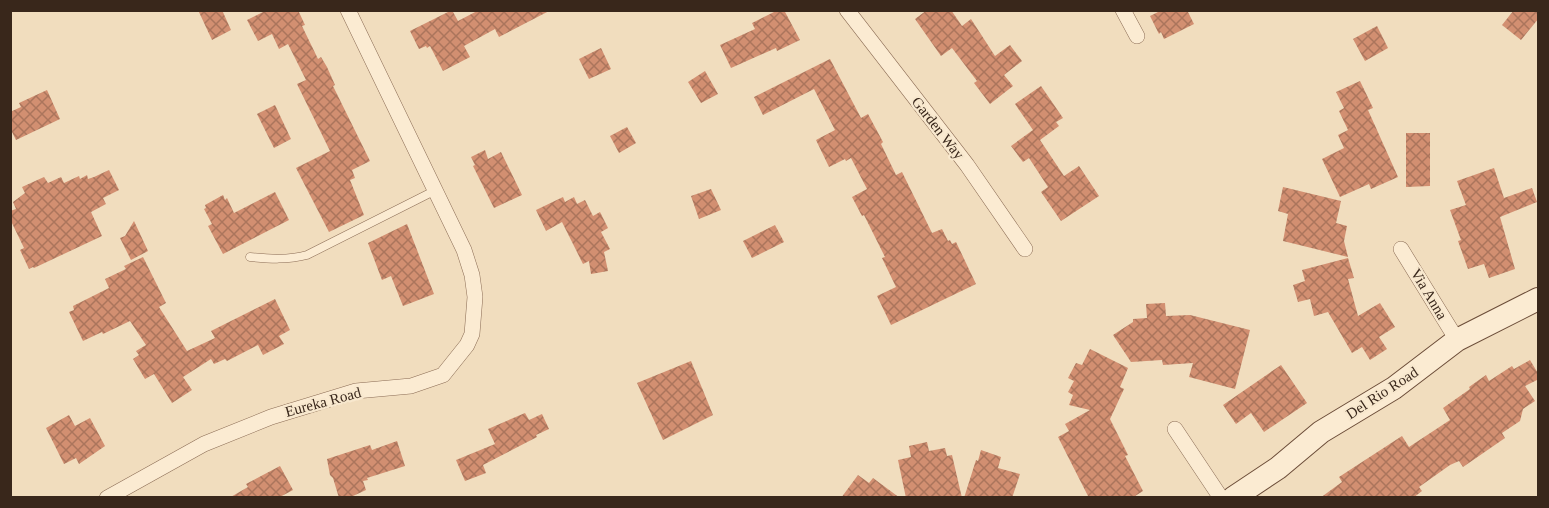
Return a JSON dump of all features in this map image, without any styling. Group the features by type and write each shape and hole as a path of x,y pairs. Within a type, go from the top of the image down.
{"main road":[{"name":"Del Rio Road","path":"1233,498 1278,468 1321,432 1394,388 1457,340 1539,299"}],"street":[{"name":"Garden Way","path":"848,10 967,165 1025,249"},
{"path":"1123,10 1137,36"},
{"name":"Eureka Road","path":"107,498 204,444 271,417 356,391 411,386 443,375 467,345 472,334 475,297 472,275 464,250 434,191 354,13"},
{"name":"Via Anna","path":"1401,249 1457,340"},
{"path":"1175,429 1221,498"}],"lane":[{"path":"250,257 279,259 307,255 434,191"}],"building":[{"path":"198,10 222,10 231,30 212,40"},
{"path":"267,10 298,10 305,25 302,26 318,59 321,57 327,67 335,85 333,86 370,161 352,170 355,178 350,180 364,215 329,232 296,168 330,151 297,84 306,80 288,44 279,49 272,34 258,41 247,20"},
{"path":"452,10 458,21 479,10 551,10 499,37 495,29 464,46 470,57 443,71 430,46 419,49 410,31"},
{"path":"778,10 784,10 800,40 731,68 720,45 755,29 752,23"},
{"path":"927,10 951,10 962,26 971,19 995,56 1010,45 1022,61 1004,75 1013,86 990,104 974,83 977,81 952,48 941,56 915,19"},
{"path":"1162,10 1187,10 1194,24 1164,39 1150,16"},
{"path":"1514,10 1539,10 1539,18 1521,40 1502,25"},
{"path":"1377,26 1388,48 1365,61 1353,39"},
{"path":"601,48 611,69 589,79 579,59"},
{"path":"830,59 861,118 868,114 883,142 881,144 896,175 902,172 932,233 942,229 948,241 950,240 952,244 956,242 976,284 891,325 877,296 896,287 882,258 885,257 864,215 862,216 852,197 867,189 851,158 829,167 816,140 835,130 814,89 763,115 754,97"},
{"path":"705,71 718,94 701,103 688,82"},
{"path":"1360,81 1373,108 1368,110 1398,177 1371,189 1369,184 1340,197 1322,159 1344,148 1338,135 1348,130 1339,111 1344,108 1336,92"},
{"path":"1041,86 1063,118 1056,122 1059,126 1040,140 1064,176 1079,166 1099,196 1061,221 1041,192 1048,187 1029,158 1023,162 1011,146 1033,130 1015,104"},
{"path":"47,90 60,119 16,140 10,128 10,112 21,107 19,103"},
{"path":"275,105 291,139 274,148 257,114"},
{"path":"627,127 636,143 619,153 610,136"},
{"path":"1406,133 1430,133 1430,186 1406,187"},
{"path":"485,150 488,159 501,152 522,195 494,208 473,166 475,165 471,157"},
{"path":"1494,168 1504,198 1532,188 1537,202 1500,217 1515,269 1489,278 1484,264 1468,269 1450,210 1466,205 1457,181"},
{"path":"109,170 119,190 103,198 106,204 91,212 102,236 29,269 20,250 24,248 10,219 10,211 16,209 13,202 25,193 22,187 44,177 48,183 61,177 64,183 79,176 80,179 87,175 88,179"},
{"path":"1283,187 1341,201 1336,223 1347,226 1344,241 1348,257 1283,241 1288,214 1278,211"},
{"path":"711,189 721,210 699,219 691,196"},
{"path":"275,192 289,220 223,254 208,226 212,224 204,209 205,205 223,195 225,200 227,198 234,213"},
{"path":"563,197 565,202 574,197 577,204 585,200 593,216 600,212 608,228 601,232 610,249 604,252 608,271 591,274 589,261 583,264 562,222 546,231 536,210"},
{"path":"134,221 148,251 131,260 120,238 125,236"},
{"path":"407,224 434,294 403,306 391,276 382,280 368,243"},
{"path":"775,225 784,242 752,258 743,241"},
{"path":"143,257 166,303 159,307 187,351 215,338 211,331 275,299 290,330 279,336 284,344 263,355 258,345 227,361 225,359 214,364 211,359 183,377 192,390 172,403 154,374 145,379 133,359 139,355 136,351 146,345 130,321 83,341 69,312 74,310 73,306 109,288 105,279 126,269 124,266"},
{"path":"1348,258 1354,278 1348,279 1358,316 1380,303 1395,327 1379,337 1387,349 1370,360 1362,347 1352,353 1328,312 1314,316 1310,299 1298,302 1293,285 1305,281 1302,270"},
{"path":"1165,303 1166,316 1190,315 1250,330 1235,389 1189,377 1193,363 1163,365 1162,360 1131,362 1113,335 1133,322 1133,319 1147,318 1146,304"},
{"path":"1090,349 1128,368 1120,387 1124,389 1110,419 1143,491 1132,498 1089,498 1058,437 1069,431 1065,424 1090,410 1069,405 1073,395 1068,392 1074,381 1068,378 1076,363 1082,365"},
{"path":"1530,360 1539,379 1525,386 1535,401 1523,409 1520,421 1502,433 1505,438 1463,467 1459,461 1450,465 1419,487 1422,491 1413,498 1320,498 1342,482 1339,477 1402,436 1409,447 1450,420 1443,408 1486,375 1489,381 1512,366 1514,369"},
{"path":"691,361 713,415 663,440 637,383"},
{"path":"1281,365 1307,403 1264,432 1251,413 1236,424 1223,405"},
{"path":"525,413 529,420 542,414 549,429 483,465 486,473 465,481 456,460 495,444 488,429"},
{"path":"69,415 75,426 90,418 105,446 79,464 76,458 64,464 46,428"},
{"path":"397,441 405,466 367,478 368,480 363,481 366,490 353,496 339,498 330,475 327,459 370,445 372,450"},
{"path":"927,442 929,451 945,448 947,456 952,455 962,498 906,498 898,460 911,457 909,446"},
{"path":"981,450 1001,457 998,468 1020,474 1012,498 964,498"},
{"path":"280,466 293,490 278,498 229,498 248,487 246,484"},
{"path":"858,475 869,483 873,478 900,498 841,498"}]}
